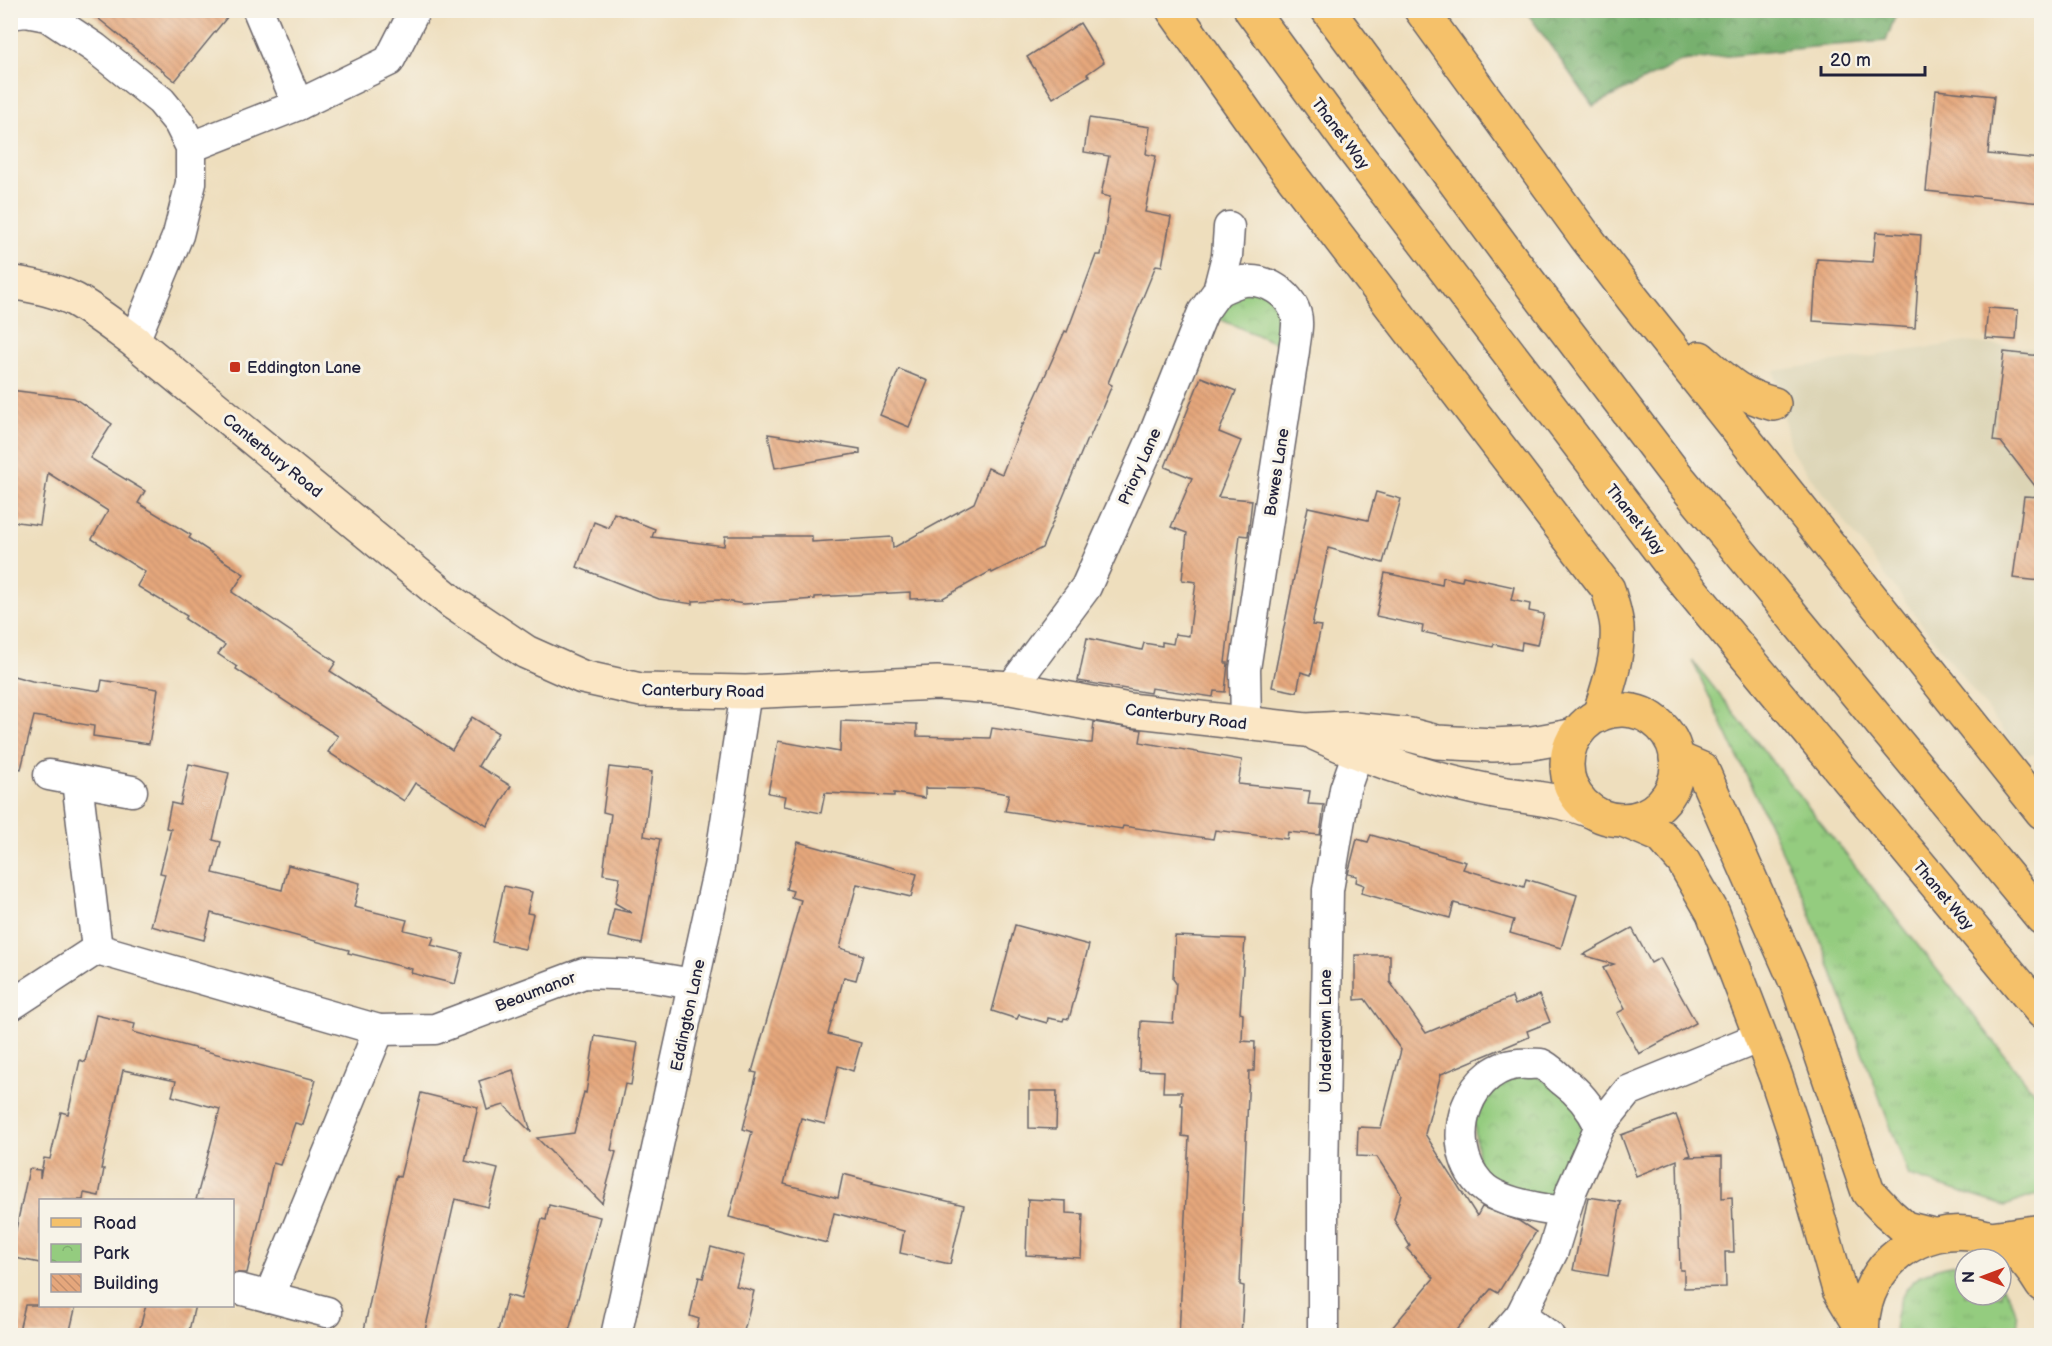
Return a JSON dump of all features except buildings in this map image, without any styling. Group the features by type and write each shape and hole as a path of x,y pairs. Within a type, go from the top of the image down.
{"main road":[{"path":"1173,10 1278,158 1608,589 1617,627 1611,678 1587,725 1569,749 1567,764 1569,778 1574,792 1583,804 1661,837 1683,861 1698,883 1713,913 1776,1077 1794,1131 1839,1290 1863,1332"},
{"name":"Thanet Way","path":"1251,10 1357,154 1677,573 2042,1012"},
{"path":"1328,10 1439,162 1672,470 2042,918"},
{"path":"1421,10 1633,298 2042,812"},
{"name":"Canterbury Road","path":"10,282 73,299 134,341 453,603 526,652 582,677 641,690 746,692 937,683 1011,688 1129,710 1306,730 1361,743 1422,775 1495,792 1576,805 1608,816"},
{"path":"1633,298 1732,387 1752,399 1774,404"},
{"path":"1587,725 1616,711 1632,711 1648,717 1662,728 1672,742 1676,758 1675,778 1670,793 1657,807 1641,817 1608,816"},
{"name":"Canterbury Road","path":"1361,743 1410,735 1437,742 1493,746 1532,743 1587,725"},
{"path":"1676,758 1702,770 1768,916 1813,1028 1868,1192 1905,1228 1933,1235"},
{"path":"1990,1238 2042,1231"},
{"path":"1863,1332 1867,1297 1882,1269 1905,1248 1933,1235 1962,1232 1990,1238 2012,1250 2031,1267 2042,1285"}],"street":[{"path":"258,10 298,105"},
{"path":"191,147 298,105 389,61 415,10"},
{"path":"10,14 26,12 46,16 95,48 161,101 179,123 191,147 191,183 178,235 134,341"},
{"name":"Priory Lane","path":"1011,688 1086,587 1152,437 1203,312 1218,291 1227,256 1229,227"},
{"name":"Bowes Lane","path":"1218,291 1232,284 1246,281 1272,286 1286,296 1296,315 1294,351 1245,669 1246,723"},
{"name":"Eddington Lane","path":"616,1335 719,867 746,692"},
{"name":"Underdown Lane","path":"1323,1335 1328,890 1341,807 1361,743"},
{"path":"10,1006 97,949 63,778 132,791"},
{"name":"Beaumanor","path":"97,949 379,1030 435,1029 584,973 640,975 693,984"},
{"path":"269,1297 379,1030"},
{"path":"1549,1335 1512,1325 1553,1251 1572,1189 1600,1126 1614,1106 1628,1091 1760,1037"},
{"path":"1565,1212 1536,1209 1509,1201 1480,1186 1464,1162 1460,1128 1471,1095 1492,1072 1515,1063 1542,1064 1578,1094 1592,1110 1600,1126"},
{"path":"239,1289 327,1312"}],"shaded area":[{"path":"1966,342 2041,349 2041,755 2021,754 1791,451 1774,371"}],"green space":[{"path":"1526,11 1897,11 1886,41 1682,61 1593,106"},
{"path":"1272,286 1294,351 1203,312 1218,291"},
{"path":"1692,660 2041,1101 2041,1193 2005,1206 1909,1176 1805,900"},
{"path":"1515,1063 1592,1110 1565,1212 1481,1186 1471,1095"},
{"path":"1953,1265 1953,1307 2013,1307 2013,1304 2017,1335 1894,1335 1898,1306 1909,1286 1928,1272"}],"place":[{"name":"Eddington Lane","path":"235,367"}]}
